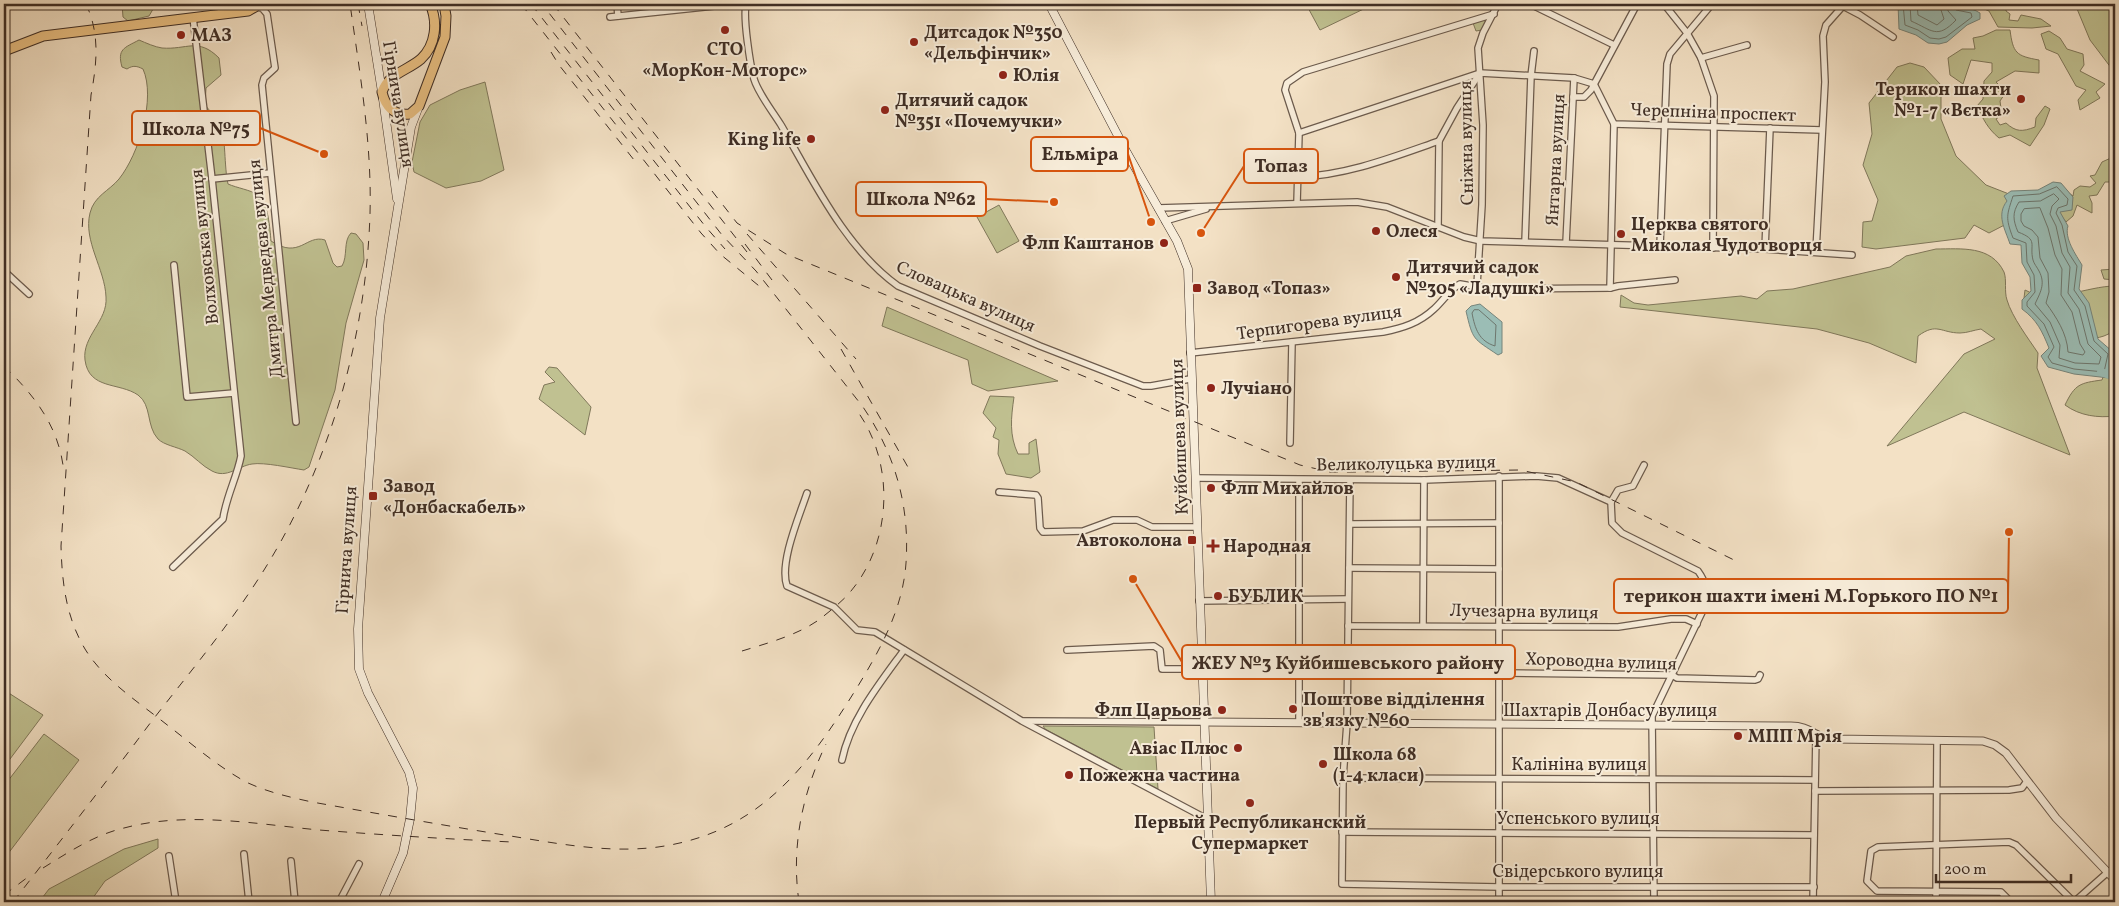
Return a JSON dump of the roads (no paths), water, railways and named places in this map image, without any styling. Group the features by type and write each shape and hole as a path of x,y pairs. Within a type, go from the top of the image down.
{"main road":[{"name":"Гірнича вулиця","path":"368,4 398,209"},
{"path":"420,106 416,111 403,115 391,109 382,95 388,79 421,59 428,49 435,31 435,21 430,4"},
{"name":"Гірнича вулиця","path":"382,902 403,853 407,837 413,788 409,772 368,693 359,670 357,648 363,528 380,318 411,127 445,37 446,16 444,4"},
{"name":"Куйбишева вулиця","path":"1049,4 1177,241 1188,269 1190,379 1196,478 1211,902"},
{"path":"4,51 43,36 192,17 253,7"}],"street":[{"path":"617,4 618,16"},
{"path":"610,17 734,4 745,5"},
{"name":"Сніжна вулиця","path":"1476,285 1481,241 1483,125 1478,48 1483,33 1498,4"},
{"path":"1530,4 1614,45"},
{"path":"1573,98 1589,94 1637,4"},
{"path":"1664,4 1687,33 1702,58 1714,96 1713,248"},
{"path":"1660,246 1667,64 1670,54 1712,4"},
{"name":"Словацька вулиця","path":"745,5 748,45 756,84 830,210 872,266 898,286 1031,343 1143,386 1190,379"},
{"path":"1816,251 1825,82 1822,36 1826,25 1840,5 1860,15 1893,37"},
{"name":"Дмитра Медведєва вулиця","path":"253,7 262,8 267,14 275,68 264,78 262,85 296,422"},
{"path":"1297,203 1298,133 1285,90 1287,83 1303,72 1494,14"},
{"name":"Волховська вулиця","path":"173,567 222,519 241,456 212,178 192,17"},
{"path":"1702,58 1747,45"},
{"path":"1525,242 1531,76 1534,51"},
{"path":"1298,133 1480,73 1574,78 1594,84"},
{"path":"1438,227 1440,141 1457,108 1480,73"},
{"name":"Янтарна вулиця","path":"1566,243 1574,78"},
{"name":"Черепніна проспект","path":"1594,84 1614,124 1822,130"},
{"path":"1610,288 1614,124"},
{"path":"1765,249 1770,128"},
{"path":"1298,177 1325,176 1356,169 1440,141"},
{"path":"212,178 270,174"},
{"path":"1158,208 1357,202 1387,207 1481,241 1765,249 1816,251 1825,254 1852,255"},
{"path":"1166,221 1216,207"},
{"path":"174,265 187,397 234,393"},
{"path":"4,271 29,294"},
{"name":"Терпигорева вулиця","path":"1190,353 1383,332 1407,327 1434,310 1457,285 1463,284 1476,285 1488,289 1610,288 1675,280"},
{"path":"1290,442 1292,342"},
{"path":"1644,465 1633,486 1618,490 1611,502 1612,523 1622,533 1698,571 1705,581 1707,592 1706,604 1652,716 1654,902"},
{"path":"1499,476 1499,902"},
{"name":"Великолуцька вулиця","path":"1196,478 1299,480 1424,480 1499,476 1558,478 1611,502"},
{"path":"1298,722 1299,480"},
{"path":"1342,832 1346,723 1350,480"},
{"path":"1423,626 1424,480"},
{"path":"999,492 1036,495 1038,498 1040,528 1043,532 1083,531 1113,520 1136,520 1152,528 1198,528"},
{"path":"807,494 793,533 784,577 787,586 834,607 857,630 875,632 1022,721 1207,819"},
{"path":"1350,524 1499,524"},
{"path":"1349,568 1499,569"},
{"path":"1199,601 1348,599"},
{"name":"Лучезарна вулиця","path":"1348,626 1618,628 1671,619 1686,619 1697,624"},
{"path":"1067,650 1154,646 1158,648 1162,669 1202,669"},
{"path":"842,760 848,736 867,704 904,650"},
{"name":"Хороводна вулиця","path":"1347,671 1672,675 1677,678 1755,680 1760,675"},
{"name":"Шахтарів Донбасу вулиця","path":"1022,721 1799,726 1807,728 1816,735 1834,740 1978,740 1988,742 2006,753 2027,781"},
{"path":"1813,902 1816,735"},
{"path":"1936,902 1937,741"},
{"name":"Калініна вулиця","path":"1343,778 1815,780"},
{"path":"1815,791 2017,789 2025,785 2027,781 2056,818 2115,880"},
{"name":"Успенського вулиця","path":"1342,832 1814,835"},
{"name":"Свідерського вулиця","path":"1342,832 1342,884 1499,887 1814,887"},
{"path":"2011,902 2002,892 1936,893 1877,891 1867,881 1871,851 1878,847 2012,843 2074,902 2108,872"},
{"path":"244,854 249,902"},
{"path":"169,856 176,902"},
{"path":"291,861 296,902"},
{"path":"339,902 359,864"}],"water":[{"path":"1898,4 1951,4 1962,6 1980,13 1980,19 1967,25 1947,42 1939,44 1928,43 1916,35 1899,29"},
{"path":"2053,182 2061,183 2073,197 2072,210 2060,212 2068,226 2067,231 2071,246 2082,265 2079,289 2089,303 2098,339 2113,352 2109,378 2074,374 2048,367 2041,356 2049,348 2044,336 2035,322 2022,309 2022,300 2031,291 2030,277 2022,263 2021,245 2010,244 2004,227 2002,212 2007,201 2004,196 2011,191 2038,190"},
{"path":"1480,304 1502,322 1502,353 1498,355 1479,342 1470,328 1466,311 1471,306"}],"waterway":[{"path":"2101,372 2115,377"}],"railway":[{"path":"86,4 94,26 96,60 91,95 61,546 62,573 69,612 85,649 102,671 133,698 225,769 262,789 312,802 558,843 618,849 658,847 694,839 725,827 752,811 777,792 820,743 867,672 896,612 906,563 907,542 903,501 892,462 884,443 863,407 756,271 722,235 542,4"},
{"path":"13,902 204,655 244,600 282,540 304,497 322,452 351,358 367,262 370,214 369,162 350,4"},
{"path":"358,4 362,26"},
{"path":"521,4 701,233 720,254 764,290"},
{"path":"531,4 725,249"},
{"path":"553,4 747,252"},
{"path":"551,52 559,65 638,165"},
{"path":"712,191 737,223 786,254 1300,465 1330,472 1520,470 1576,482 1734,560"},
{"path":"747,234 856,359"},
{"path":"745,244 775,284"},
{"path":"841,349 909,469"},
{"path":"4,366 25,388 42,411 55,436 63,465"},
{"path":"742,651 782,638 811,625 844,598 865,571 875,550 881,527 884,503 883,479 878,455 870,433 858,412"},
{"path":"799,902 796,861 800,821 811,782 826,744"},
{"path":"43,868 102,835 124,828 172,820 222,820 343,832 512,842"},
{"path":"4,895 28,877"}],"place":[{"name":"СТО «МорКон-Моторс»","path":"725,30"},
{"name":"МАЗ","path":"181,35"},
{"name":"Дитсадок №350 «Дельфінчик»","path":"914,42"},
{"name":"Юлія","path":"1003,75"},
{"name":"Терикон шахти №1-7 «Вєтка»","path":"2021,99"},
{"name":"Дитячий садок №351 «Почемучки»","path":"885,110"},
{"name":"King life","path":"811,139"},
{"name":"Школа №75","path":"324,154"},
{"name":"Школа №62","path":"1054,202"},
{"name":"Ельміра","path":"1151,222"},
{"name":"Олеся","path":"1376,231"},
{"name":"Топаз","path":"1201,233"},
{"name":"Церква святого Миколая Чудотворця","path":"1621,234"},
{"name":"Флп Каштанов","path":"1164,243"},
{"name":"Дитячий садок №305 «Ладушкі»","path":"1396,277"},
{"name":"Завод «Топаз»","path":"1197,288"},
{"name":"Лучіано","path":"1211,388"},
{"name":"Флп Михайлов","path":"1211,488"},
{"name":"Завод «Донбаскабель»","path":"373,496"},
{"name":"терикон шахти імені М.Горького ПО №1","path":"2009,532"},
{"name":"Автоколона","path":"1192,540"},
{"name":"Народная","path":"1213,546"},
{"name":"ЖЕУ №3 Куйбишевського району","path":"1133,579"},
{"name":"БУБЛИК","path":"1218,596"},
{"name":"Поштове відділення зв'язку №60","path":"1293,709"},
{"name":"Флп Царьова","path":"1222,710"},
{"name":"МПП Мрія","path":"1738,736"},
{"name":"Авіас Плюс","path":"1238,748"},
{"name":"Школа 68 (1-4 класи)","path":"1323,764"},
{"name":"Пожежна частина","path":"1069,775"},
{"name":"Первый Республиканский Супермаркет","path":"1250,803"}]}
